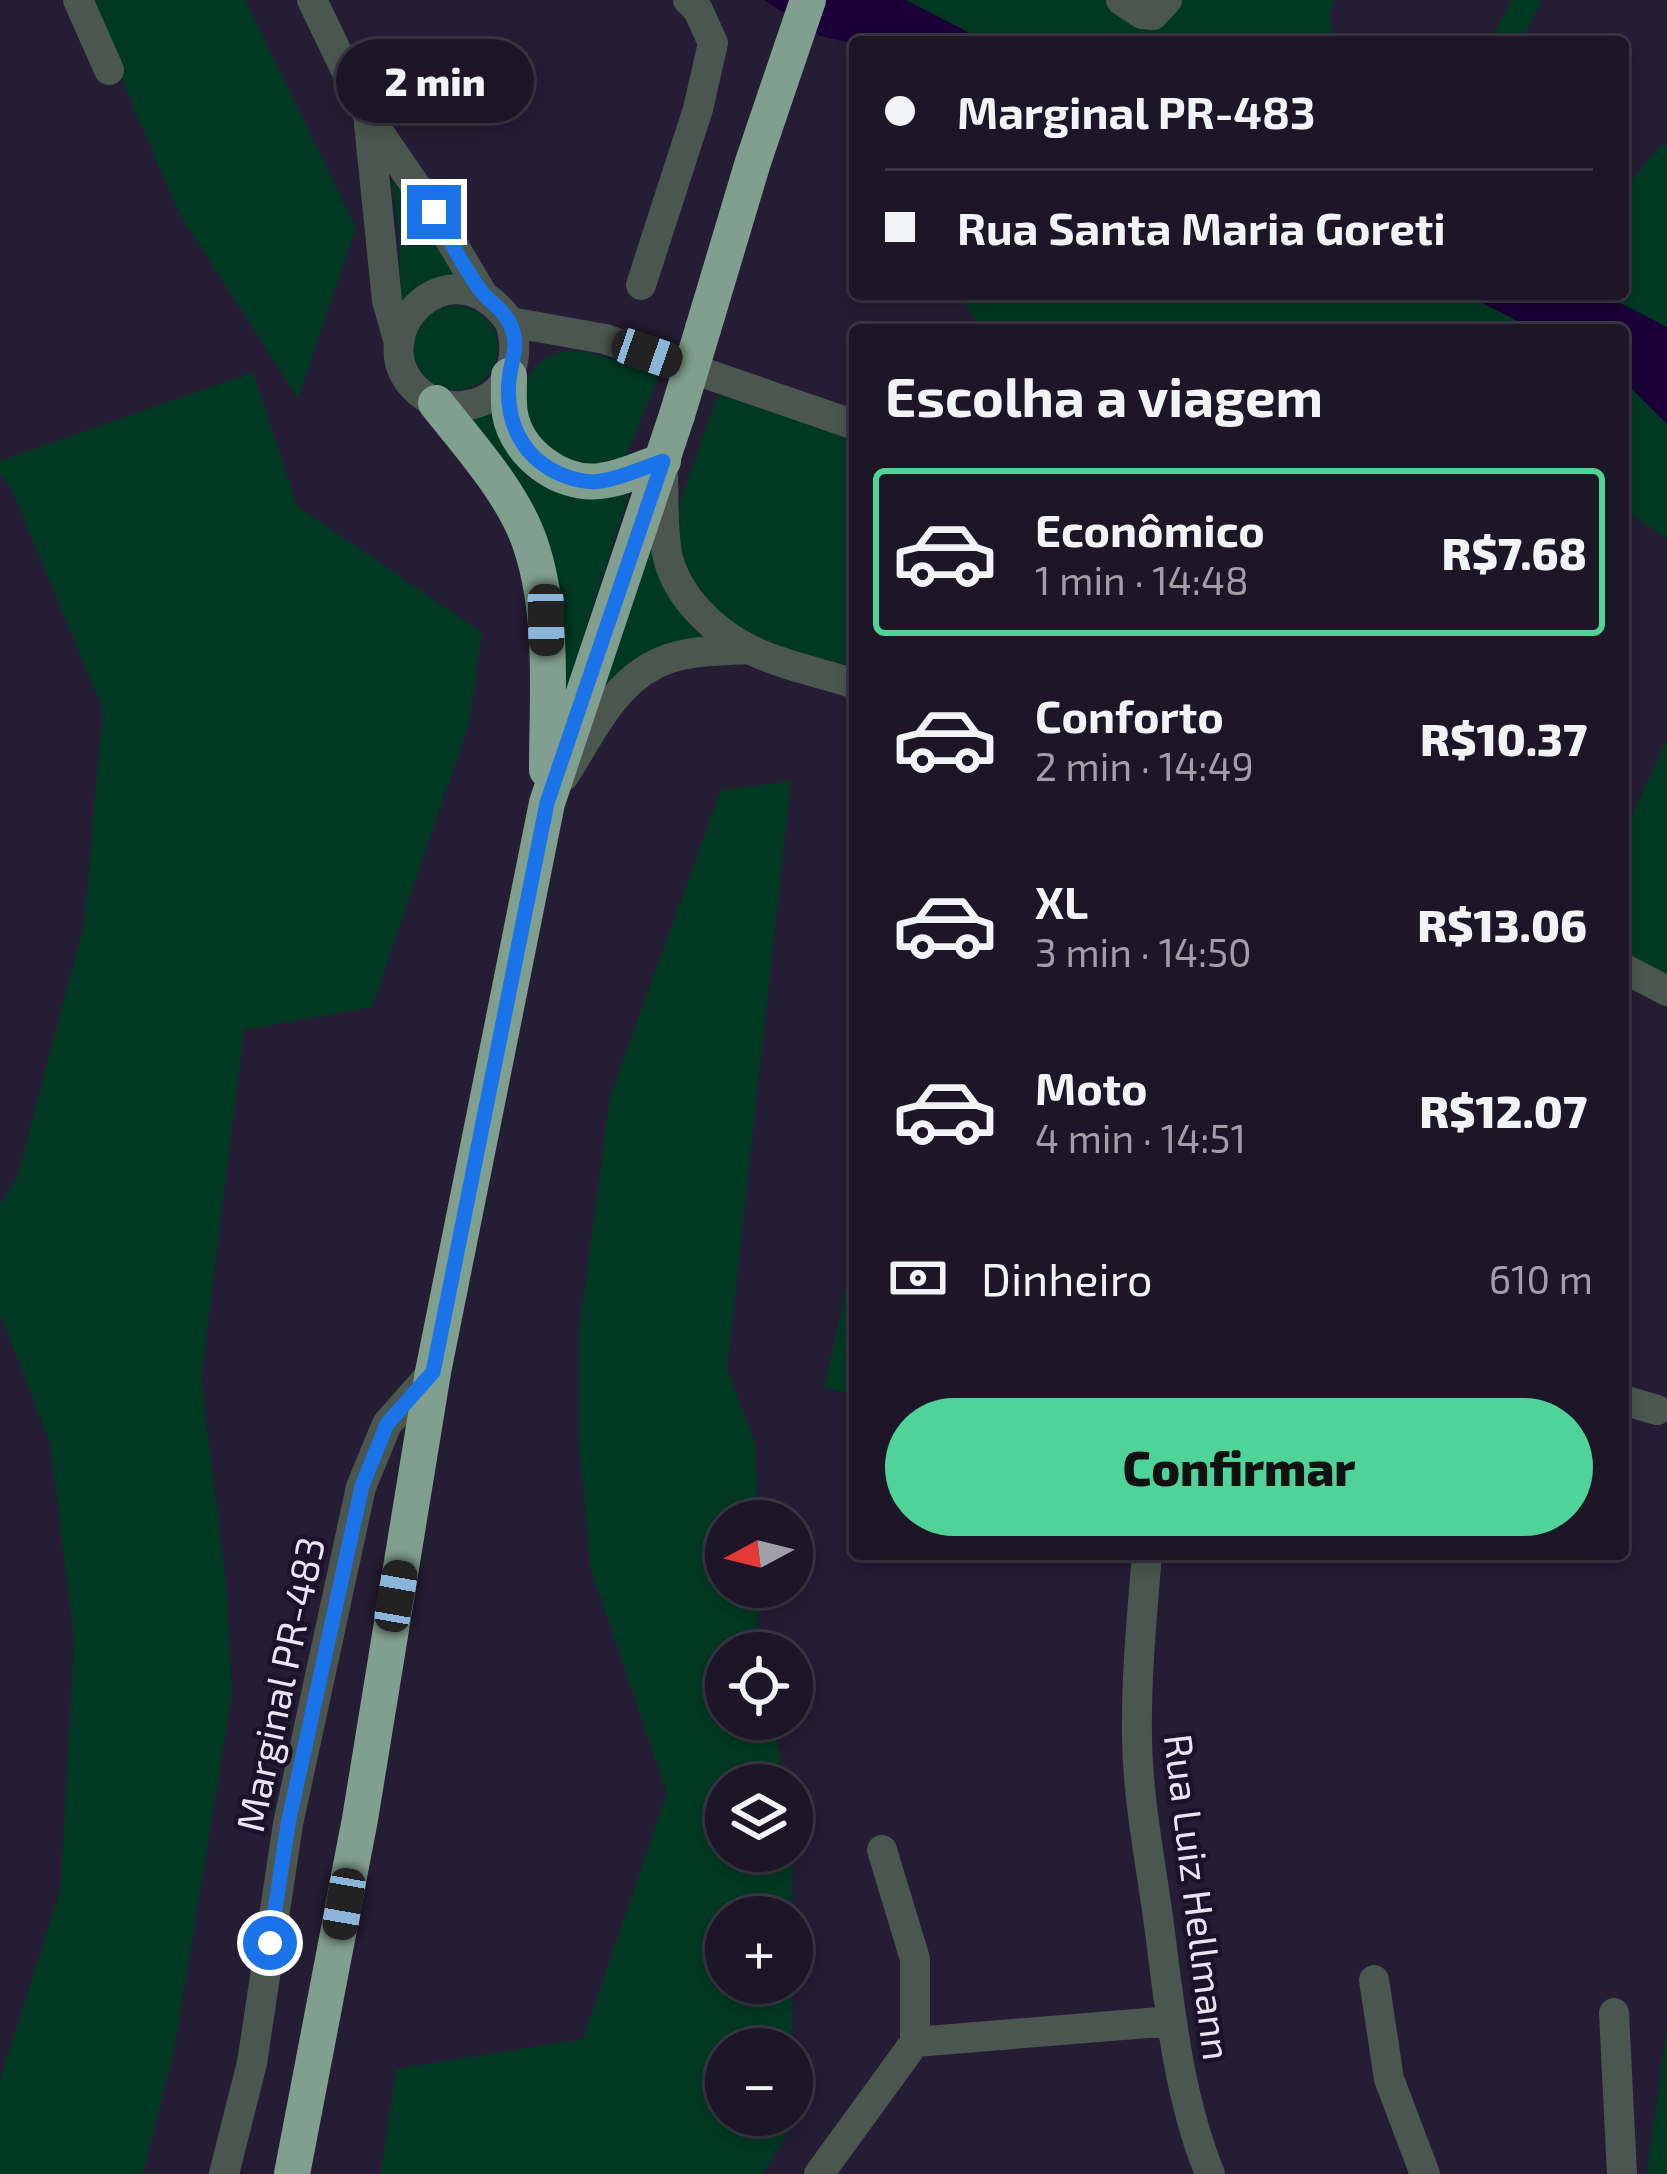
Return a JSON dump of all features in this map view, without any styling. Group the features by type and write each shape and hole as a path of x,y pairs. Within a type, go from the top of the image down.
{"highway":[{"path":"292,2174 359,1819 433,1372 547,803 663,461 753,162 808,0"},
{"path":"509,376 511,416 518,437 531,456 554,472 579,481 601,482 663,461"},
{"path":"436,403 499,482 532,547 546,620 547,803"}],"street":[{"path":"78,0 110,70"},
{"path":"312,0 369,118 484,295"},
{"path":"640,285 698,109 713,44 698,10 688,0"},
{"path":"1121,0 1142,14 1160,8"},
{"path":"369,118 387,301 404,373 436,403 470,405 499,390 515,358 511,322 499,306 484,295 462,289 439,292 419,303 405,321 399,343"},
{"path":"511,322 605,338 849,422"},
{"path":"663,461 664,535 675,579 691,603 748,649 849,682"},
{"path":"547,803 619,691 655,664 694,653 748,649"},
{"path":"1629,977 1667,991"},
{"name":"Marginal PR-483","path":"224,2174 252,2063 288,1824 362,1486 387,1424 433,1372"},
{"path":"1629,1402 1657,1410"},
{"name":"Rua Luiz Hellmann","path":"1146,1560 1136,1741 1143,1820 1187,2102 1210,2174"},
{"path":"819,2174 916,2042 915,1959 882,1850"},
{"path":"1375,1980 1389,2079 1425,2174"},
{"path":"1614,2013 1622,2174"},
{"path":"916,2042 1172,2021"}],"green space":[{"path":"88,0 245,0 356,228 298,398 180,215"},
{"path":"906,0 1336,0 1329,12 1332,36 975,36"},
{"path":"1512,0 1542,0 1524,36 1493,36"},
{"path":"1663,143 1667,147 1667,327 1614,300 1629,300 1629,184"},
{"path":"390,164 464,281 411,294 401,301"},
{"path":"963,300 1477,300 1523,324 978,324"},
{"path":"456,306 486,318 498,348 486,378 456,390 426,378 414,348 426,318"},
{"path":"563,351 584,351 660,373 624,460 616,466 570,466 530,432 526,394 531,373"},
{"path":"253,372 297,506 482,633 469,724 372,1007 244,1030 201,1379 226,1584 232,1694 175,2045 143,2174 0,2174 0,2080 61,1888 74,1639 50,1442 0,1314 0,1205 17,1178 84,924 103,709 11,488 0,474 0,461"},
{"path":"1629,386 1667,424 1667,539 1629,512"},
{"path":"718,394 849,438 849,665 819,659 732,627 685,575 676,514"},
{"path":"495,408 499,422 629,493 562,703 565,649 560,595 469,417"},
{"path":"651,541 731,644 598,702"},
{"path":"1667,738 1667,972 1660,985 1629,967 1629,823"},
{"path":"791,781 727,1369 756,1446 757,1500 705,1500 705,1608 758,1608 759,1632 705,1632 705,1740 776,1740 782,1764 705,1764 705,1872 792,1872 792,1896 705,1896 705,2004 792,2004 792,2028 705,2028 705,2136 785,2136 763,2174 381,2174 396,2069 583,2039 667,1793 591,1570 579,1445 579,1333 610,1097 721,790"},
{"path":"849,1274 849,1394 824,1388"},
{"path":"1667,2025 1667,2174 1647,2174"}],"shaded area":[{"path":"764,0 906,0 975,36 849,36 849,43 820,36"},
{"path":"1477,300 1614,300 1667,327 1667,424 1629,386 1629,324 1523,324"}],"route":[{"path":"270,1943 288,1824 362,1486 387,1424 433,1372 547,803 663,461 601,482 579,481 554,472 531,456 511,416 509,376 515,358 511,322 484,295 434,212"}]}
